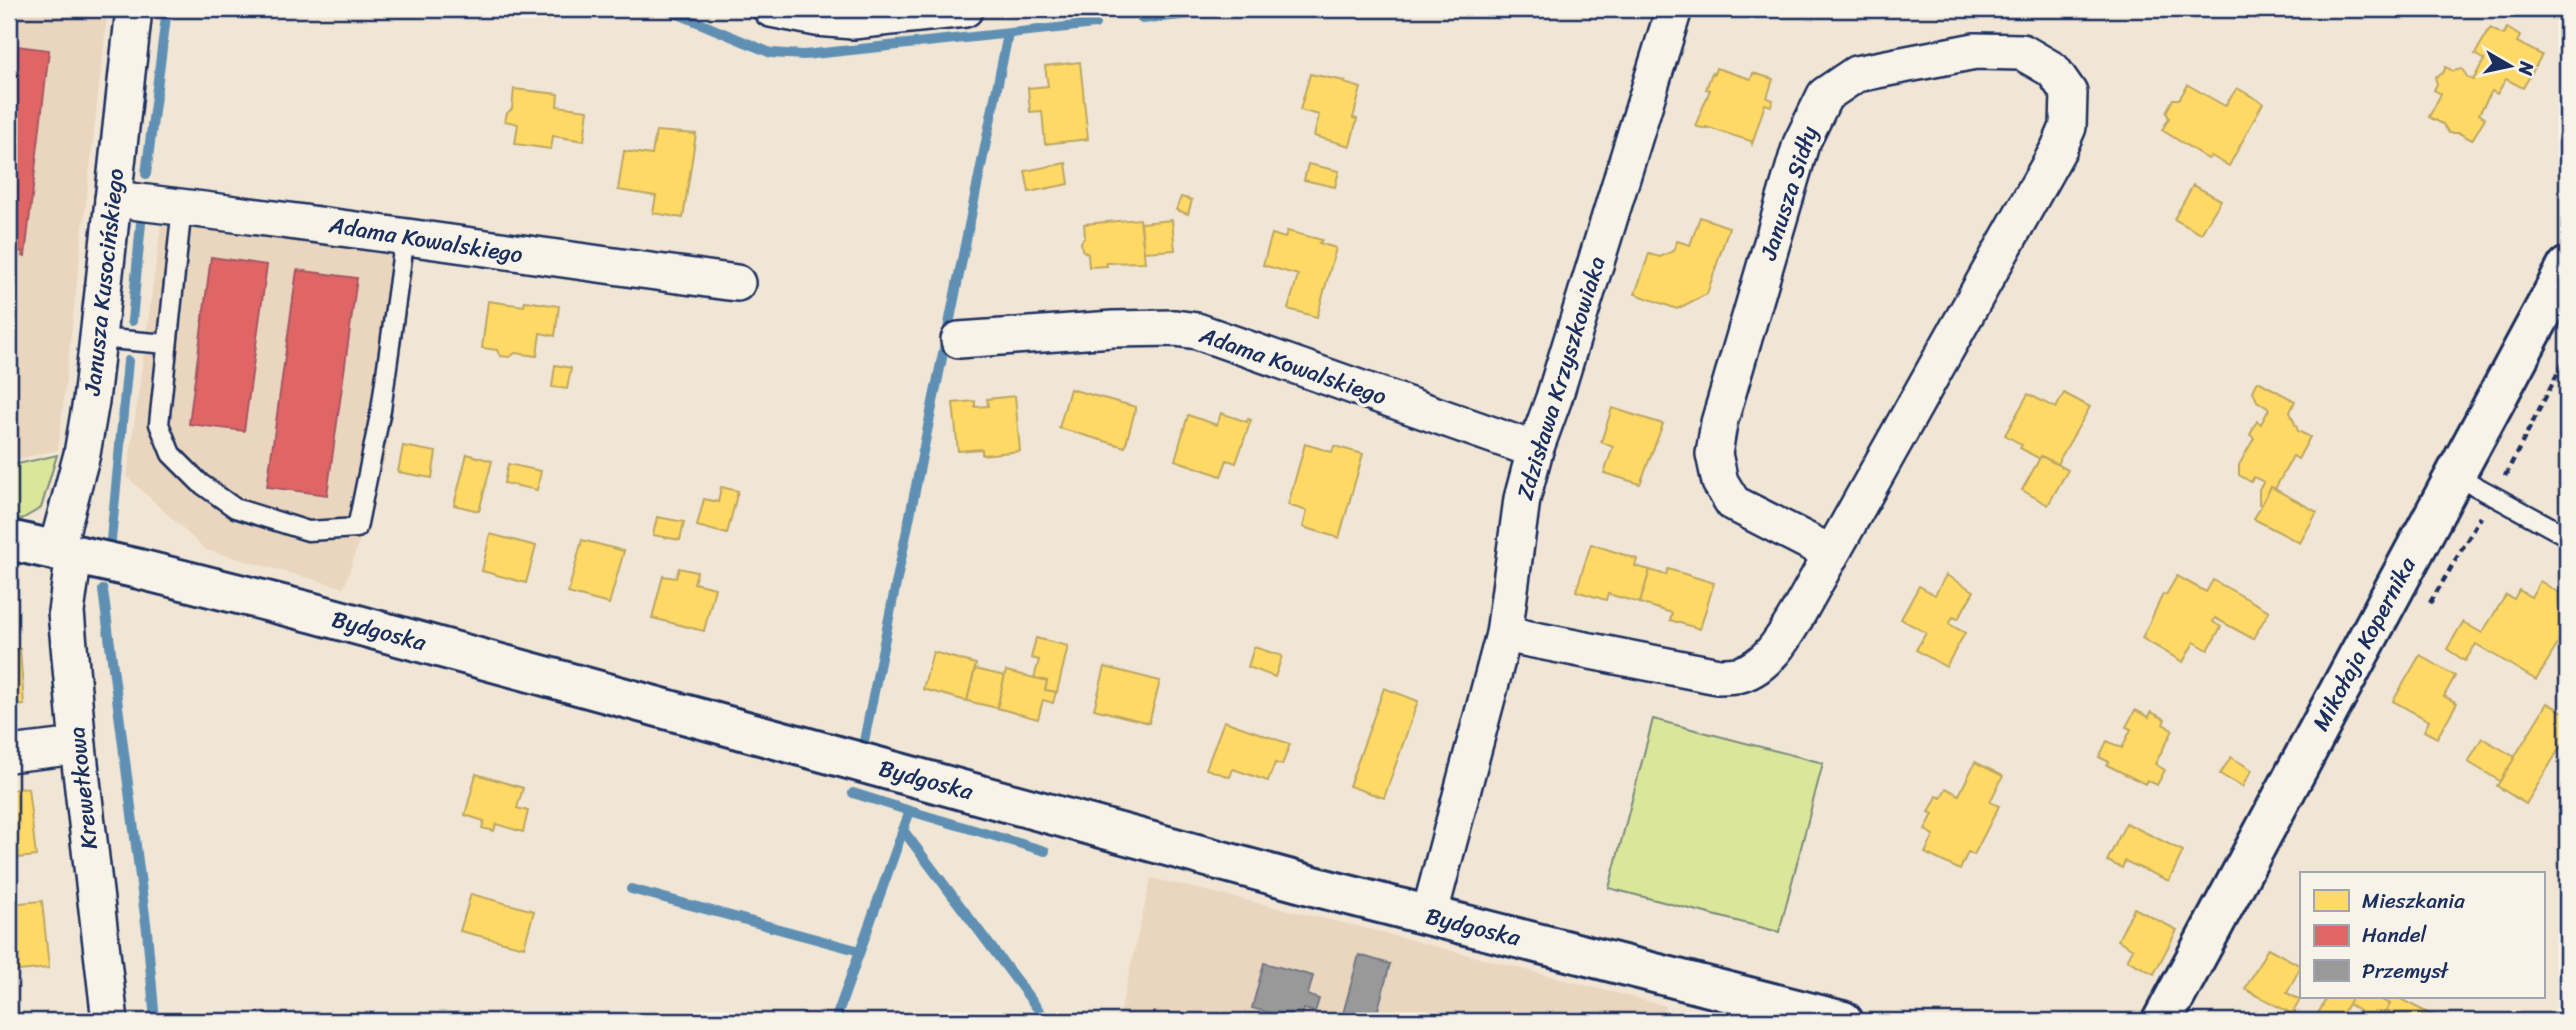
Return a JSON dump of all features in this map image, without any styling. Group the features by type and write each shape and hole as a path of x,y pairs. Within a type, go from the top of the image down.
{"street":[{"name":"Janusza Kusocińskiego","path":"65,553 98,338 134,9"},
{"path":"781,10 853,21 965,9"},
{"name":"Zdzisława Krzyszkowiaka","path":"1429,916 1504,634 1522,499 1535,450 1554,398 1674,9"},
{"name":"Janusza Sidły","path":"1504,634 1718,676 1741,674 1763,662 1780,642 1831,553 2068,127 2069,93 2053,70 2022,52 1975,51 1856,74 1825,95 1801,144 1719,423 1714,454 1720,482 1734,503 1831,553"},
{"name":"Adama Kowalskiego","path":"113,199 405,236 442,244 737,283"},
{"name":"Mikołaja Kopernika","path":"2162,1021 2567,267"},
{"name":"Adama Kowalskiego","path":"959,340 1114,329 1175,328 1197,331 1535,450"},
{"name":"Bydgoska","path":"9,540 139,569 326,616 1429,916 1843,1021"},
{"name":"Krewetkowa","path":"65,553 66,612 78,747 110,1021"},
{"path":"9,754 78,747"}],"lane":[{"path":"182,207 159,424 171,454 200,483 235,508 308,531 357,528 381,410 405,236"},
{"path":"98,338 167,344"},
{"path":"2455,475 2567,536"}],"shaded area":[{"path":"9,9 108,9 58,450 9,461"},
{"path":"162,217 416,248 385,460 344,588 206,550 127,477"},
{"path":"1151,878 1361,927 1666,1006 1658,1021 1118,1021"}],"green space":[{"path":"57,455 41,508 22,519 9,516 9,466"},
{"path":"1653,719 1823,763 1779,932 1609,888"}],"building: Mieszkania":[{"path":"2490,28 2503,35 2507,28 2520,36 2517,42 2542,55 2523,88 2506,79 2497,94 2492,91 2479,114 2485,118 2472,140 2459,133 2449,133 2443,124 2429,117 2441,94 2434,90 2437,84 2435,77 2443,73 2446,67 2453,71 2462,69 2468,78 2473,80 2484,60 2475,54"},
{"path":"1080,62 1088,139 1045,144 1042,111 1030,112 1028,88 1048,86 1045,66"},
{"path":"1716,68 1751,79 1753,73 1773,79 1767,98 1773,100 1771,106 1765,104 1752,144 1751,141 1695,126 1710,90 1706,89"},
{"path":"1310,74 1345,81 1344,83 1361,88 1353,118 1357,119 1350,146 1314,136 1319,115 1300,110"},
{"path":"2188,85 2225,106 2237,88 2263,103 2229,166 2211,156 2208,159 2162,130 2169,118 2166,112 2173,99 2179,99"},
{"path":"514,89 558,94 557,106 588,110 584,141 553,136 551,149 515,144 518,124 505,121 507,113 512,109"},
{"path":"656,131 696,134 683,218 653,213 656,196 618,190 624,151 652,155"},
{"path":"1066,163 1069,184 1029,192 1025,171"},
{"path":"1308,164 1339,171 1335,187 1304,180"},
{"path":"2193,185 2221,200 2201,234 2174,219"},
{"path":"1181,197 1192,200 1188,214 1176,210"},
{"path":"1700,217 1729,227 1707,294 1677,309 1635,294 1649,254 1660,257 1673,251 1677,241 1690,245"},
{"path":"1140,219 1145,262 1106,263 1107,266 1089,267 1088,254 1082,250 1081,242 1085,237 1084,224"},
{"path":"1172,220 1175,250 1144,252 1141,223"},
{"path":"1287,231 1322,240 1319,243 1336,248 1317,317 1288,309 1298,275 1263,265 1272,234 1285,238"},
{"path":"488,301 524,306 525,301 559,306 555,336 540,333 537,356 515,353 510,357 500,356 497,350 482,348"},
{"path":"555,365 571,368 567,389 552,387"},
{"path":"2258,381 2295,401 2290,412 2298,431 2310,437 2298,459 2293,456 2275,489 2271,487 2261,505 2259,489 2264,482 2254,477 2251,482 2239,475 2239,465 2254,438 2250,435 2257,421 2261,424 2269,409 2257,401 2253,391"},
{"path":"1070,389 1136,407 1125,447 1059,428"},
{"path":"2064,393 2090,407 2057,464 2041,456 2040,459 2020,448 2022,445 2005,435 2028,394 2056,408"},
{"path":"1015,396 1020,451 982,455 982,449 958,451 953,403 975,401 975,407 988,406 987,399"},
{"path":"1612,408 1663,424 1640,484 1604,473 1613,447 1601,442"},
{"path":"1221,413 1247,422 1248,419 1251,420 1236,463 1227,460 1221,476 1175,460 1188,415 1217,425"},
{"path":"1305,444 1332,452 1334,446 1363,454 1339,538 1303,527 1307,511 1288,505"},
{"path":"403,446 436,452 432,478 398,472"},
{"path":"467,454 492,461 479,511 454,505"},
{"path":"2041,456 2068,470 2048,505 2022,490"},
{"path":"508,464 541,471 537,490 504,483"},
{"path":"721,487 738,491 727,534 697,526 704,499 718,502"},
{"path":"2271,487 2317,512 2300,543 2254,519"},
{"path":"657,517 684,522 680,540 653,535"},
{"path":"490,534 536,546 526,583 482,571"},
{"path":"582,540 624,551 609,604 568,593"},
{"path":"1591,544 1637,559 1635,566 1650,570 1640,603 1608,594 1606,600 1576,591"},
{"path":"679,568 697,572 694,583 715,588 704,631 652,618 663,576 676,578"},
{"path":"1668,569 1714,583 1700,629 1670,620 1672,613 1640,603 1650,570 1666,575"},
{"path":"1946,575 1974,591 1958,619 1953,617 1949,624 1965,633 1946,667 1916,650 1926,633 1901,619 1919,586 1935,595"},
{"path":"2177,576 2206,592 2213,580 2269,611 2253,639 2215,618 2213,622 2221,627 2208,650 2194,642 2183,662 2142,638 2163,594 2166,595"},
{"path":"2540,581 2567,598 2567,629 2536,680 2476,644 2465,661 2447,649 2463,622 2482,633 2506,595 2514,599 2519,590 2531,597"},
{"path":"1036,638 1068,646 1057,692 1045,690 1047,681 1034,678 1039,660 1031,658"},
{"path":"1254,647 1282,656 1275,677 1248,667"},
{"path":"20,649 24,705 9,706 9,650"},
{"path":"933,652 976,664 967,701 923,689"},
{"path":"2420,655 2455,676 2444,696 2457,703 2437,738 2424,731 2429,721 2393,701"},
{"path":"1105,667 1160,681 1149,723 1094,709"},
{"path":"975,669 1005,676 997,708 967,701"},
{"path":"1006,671 1047,681 1045,690 1056,692 1053,703 1043,700 1038,719 997,708"},
{"path":"1384,688 1418,701 1384,798 1349,786"},
{"path":"2547,703 2567,714 2567,736 2526,804 2497,786"},
{"path":"2135,710 2149,717 2151,712 2165,719 2163,724 2173,730 2155,764 2165,770 2157,785 2147,780 2145,784 2107,765 2109,762 2099,757 2107,741 2122,748 2131,729 2126,727"},
{"path":"1224,721 1290,744 1282,765 1275,763 1268,781 1233,769 1230,777 1206,769"},
{"path":"2482,738 2515,757 2500,781 2468,762"},
{"path":"2231,757 2252,770 2242,787 2220,774"},
{"path":"1975,762 2003,776 1990,802 1999,806 1974,855 1968,852 1960,870 1925,853 1934,835 1925,830 1933,814 1929,812 1937,796 1941,798 1946,788 1959,795"},
{"path":"476,774 523,788 517,808 528,811 523,832 496,824 494,831 482,828 484,821 465,815"},
{"path":"28,788 36,856 9,859 9,790"},
{"path":"2126,823 2183,851 2169,881 2125,861 2122,868 2107,861"},
{"path":"471,894 534,911 524,947 460,931"},
{"path":"42,901 49,968 9,972 9,904"},
{"path":"2134,908 2177,930 2154,974 2127,960 2133,949 2118,940"},
{"path":"2268,948 2300,965 2287,993 2300,1000 2292,1014 2245,989"},
{"path":"2326,998 2351,998 2338,1021 2314,1021"},
{"path":"2351,998 2379,998 2390,1004 2381,1021 2353,1021 2359,1011 2348,1004"},
{"path":"2379,998 2399,998 2443,1021 2381,1021 2390,1004"}],"building: Handel":[{"path":"9,45 49,50 25,256 22,256 23,252 9,250"},
{"path":"211,257 267,265 244,431 189,424"},
{"path":"297,270 357,278 327,495 267,487"}],"building: Przemysł":[{"path":"1359,955 1390,964 1375,1021 1341,1021"},
{"path":"1264,963 1313,976 1308,995 1319,999 1315,1012 1304,1009 1300,1021 1252,1008"}],"waterway":[{"path":"146,174 167,9"},
{"path":"666,9 771,53 804,55 1095,24"},
{"path":"1142,19 1241,9"},
{"path":"863,746 1008,34"},
{"path":"132,321 141,223"},
{"path":"111,540 128,361"},
{"path":"103,590 147,931 155,1021"},
{"path":"853,793 910,811 903,830 1047,1021"},
{"path":"910,811 1045,851"},
{"path":"835,1021 903,830"},
{"path":"631,889 860,951"}]}
